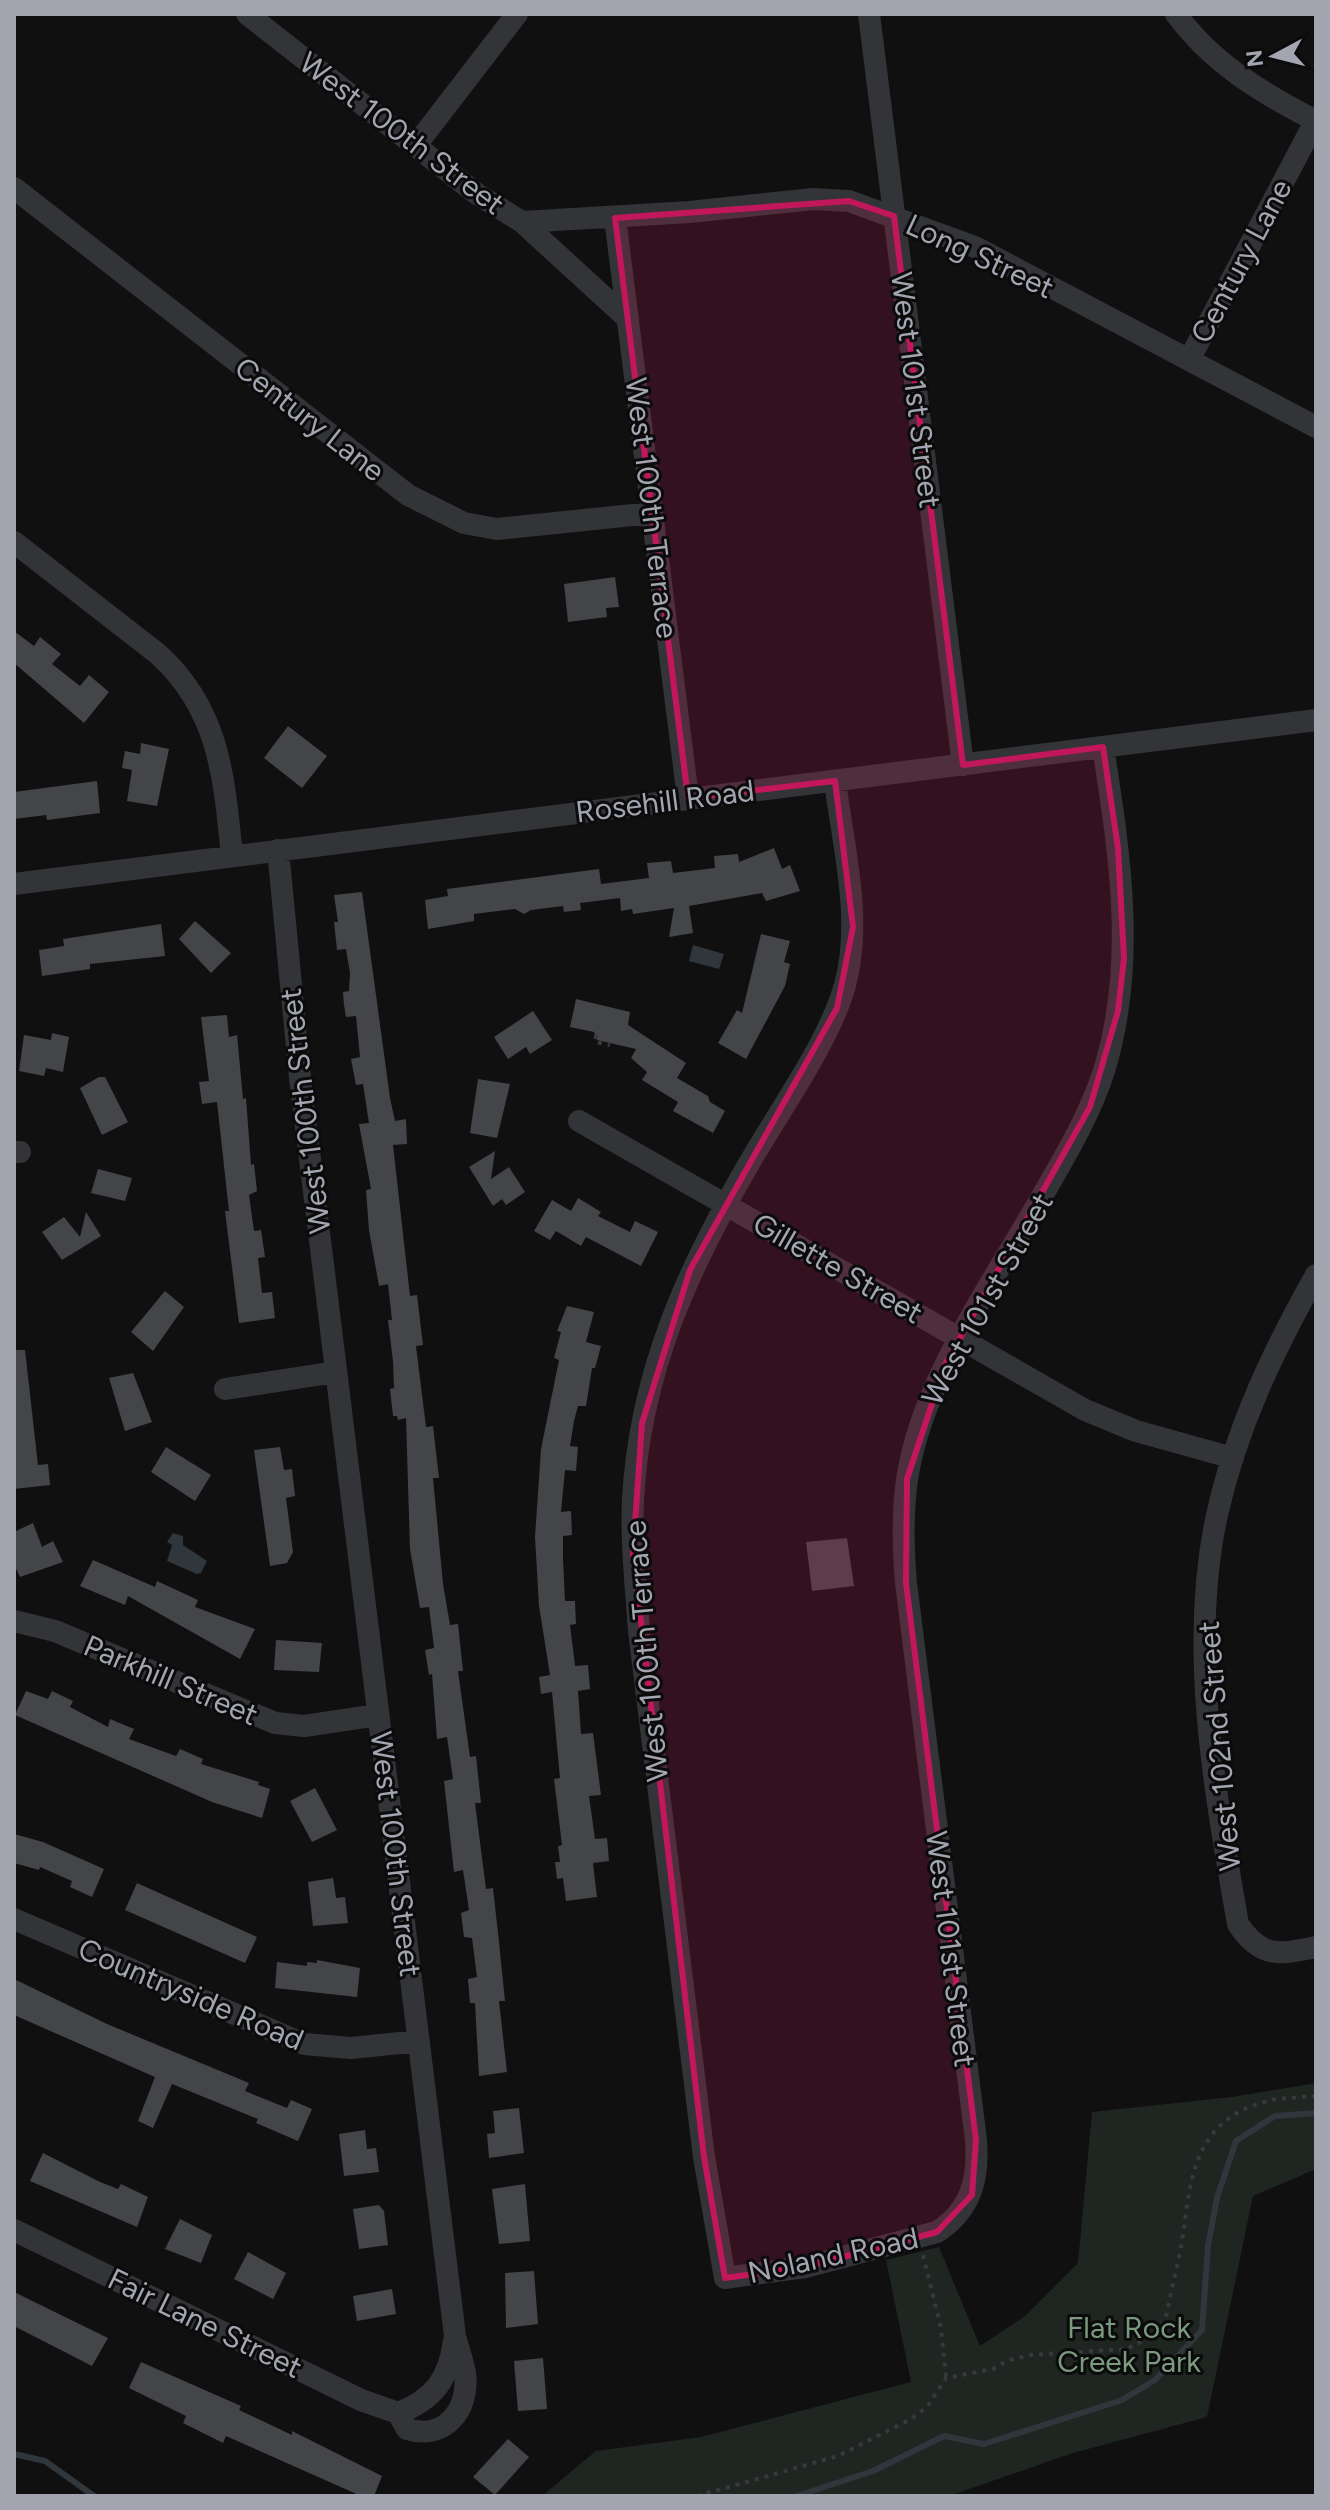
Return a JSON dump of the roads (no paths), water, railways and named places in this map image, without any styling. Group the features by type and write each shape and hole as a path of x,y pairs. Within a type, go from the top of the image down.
{"street":[{"name":"West 100th Street","path":"247,14 477,194 522,222 615,218"},
{"path":"416,145 517,14"},
{"name":"West 101st Street","path":"869,14 963,765"},
{"path":"1176,14 1223,65 1268,95 1316,121"},
{"name":"Century Lane","path":"1189,360 1316,121"},
{"name":"Century Lane","path":"14,188 408,495 464,523 497,529 652,513"},
{"name":"Long Street","path":"615,218 813,199 849,201 975,247 1316,427"},
{"name":"West 100th Terrace","path":"615,218 688,798"},
{"path":"522,222 628,319"},
{"path":"14,542 177,670 203,708 215,742 232,856"},
{"name":"Rosehill Road","path":"14,884 1316,720"},
{"name":"West 101st Street","path":"972,2195 978,2166 976,2140 902,1534 907,1479 930,1398 1080,1129 1104,1071 1115,1026 1124,958 1124,907 1103,747"},
{"name":"West 100th Terrace","path":"725,2278 702,2141 639,1631 633,1531 642,1423 651,1383 678,1299 726,1203 810,1058 845,986 853,927 835,781"},
{"name":"West 100th Street","path":"278,850 292,1010 378,1715 455,2336 465,2373 464,2401 451,2422 430,2433 407,2429 398,2413 420,2405 436,2392 452,2360 455,2336"},
{"name":"Gillette Street","path":"579,1121 1085,1410 1136,1431 1233,1458"},
{"name":"West 102nd Street","path":"1316,1275 1280,1338 1251,1403 1233,1458 1217,1516 1206,1600 1205,1661 1230,1880 1238,1924 1252,1945 1272,1952 1316,1947"},
{"path":"225,1389 336,1372"},
{"name":"Parkhill Street","path":"14,1621 55,1631 275,1723 304,1726 378,1715"},
{"name":"Countryside Road","path":"14,1919 304,2044 351,2048 419,2041"},
{"name":"Noland Road","path":"725,2278 805,2267 918,2238 950,2223 972,2195"},
{"name":"Fair Lane Street","path":"14,2230 361,2400 398,2413"}],"waterway":[{"path":"797,2496 873,2471 944,2436 984,2444 1122,2400 1155,2380 1202,2330 1208,2246 1217,2198 1236,2141 1275,2116 1316,2113"},
{"path":"14,2454 45,2461 94,2496"}],"park label":[{"name":"Flat Rock Creek Park","path":"1129,2344"}]}
